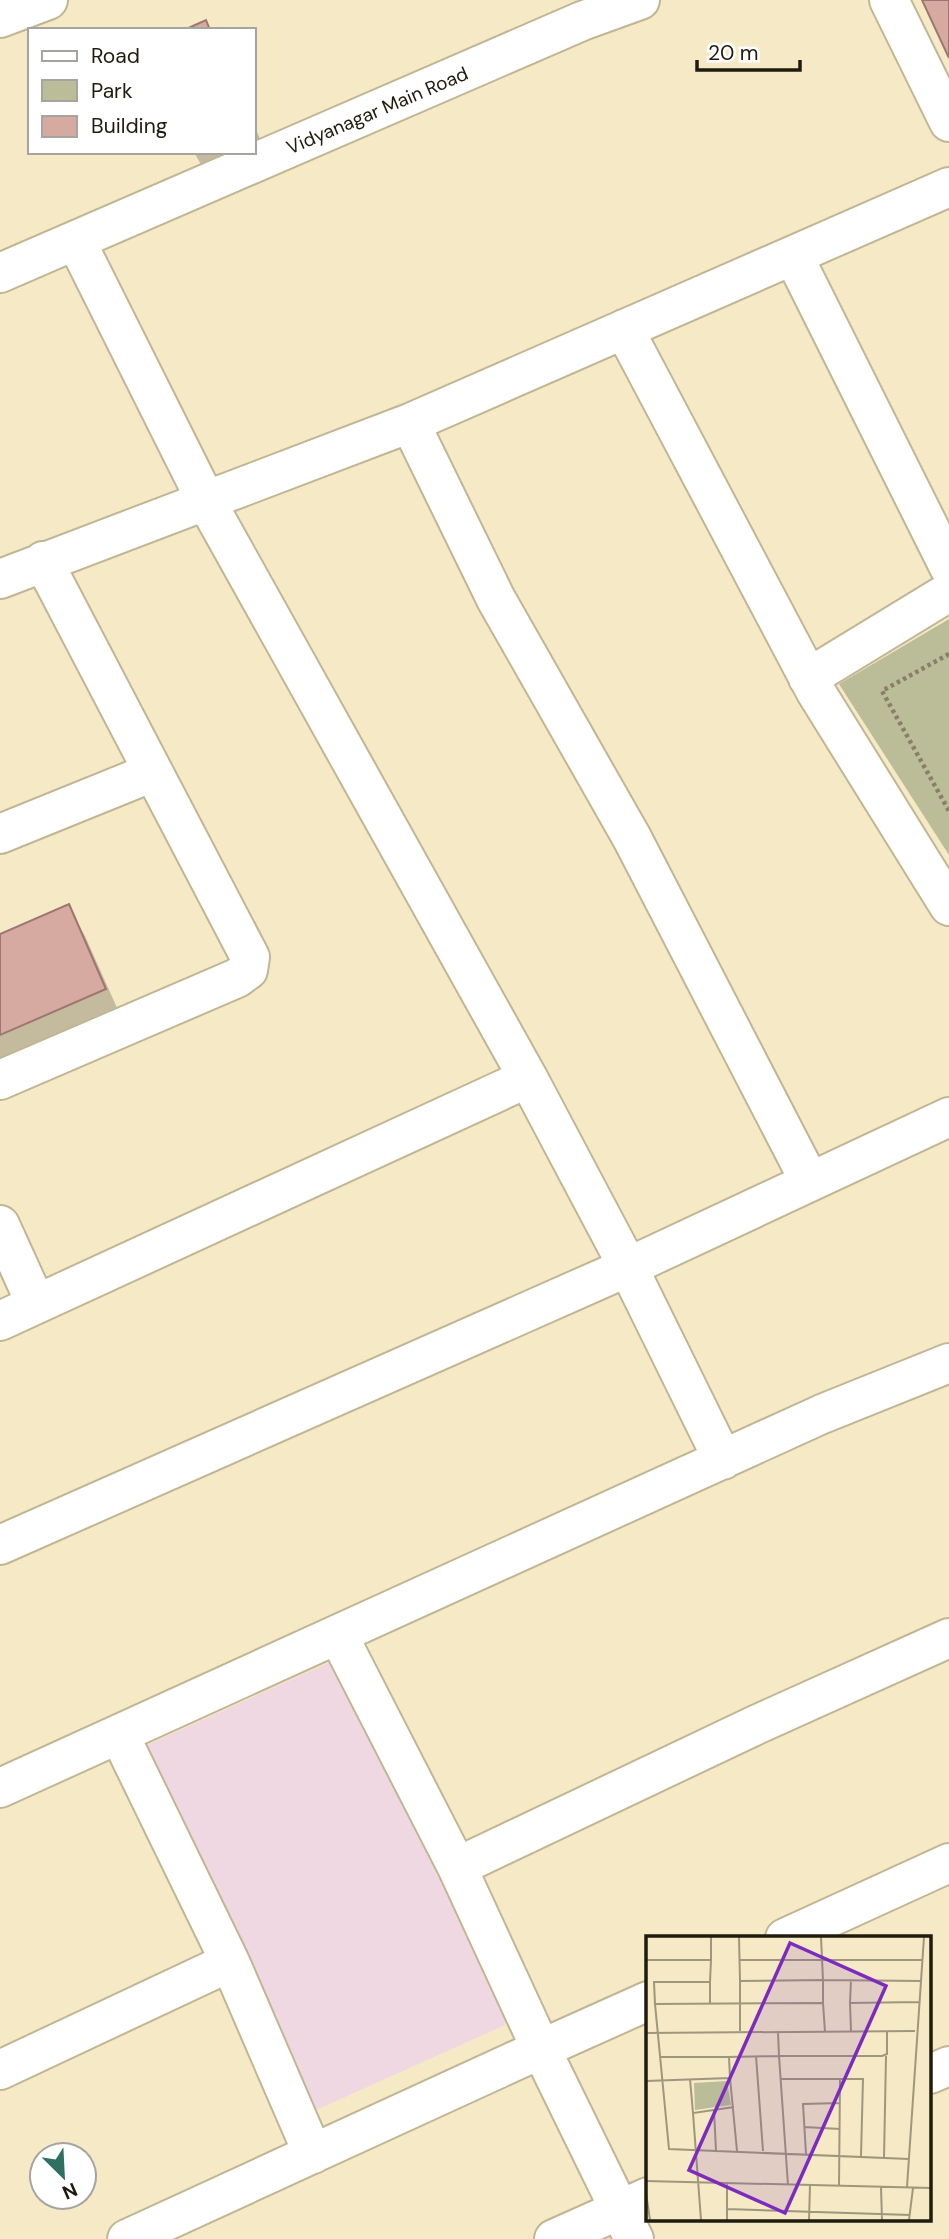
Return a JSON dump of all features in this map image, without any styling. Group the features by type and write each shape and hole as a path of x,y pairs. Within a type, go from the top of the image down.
{"street":[{"path":"0,18 48,0"},
{"name":"Vidyanagar Main Road","path":"0,273 76,241 577,11 640,0"},
{"path":"889,0 949,122"},
{"path":"0,579 410,423 949,187"},
{"path":"76,241 206,501 528,1078 628,1267 723,1460"},
{"path":"794,257 949,567"},
{"path":"624,329 808,678 949,906"},
{"path":"410,423 496,599 632,838 810,1182"},
{"path":"0,1080 237,978 248,970 250,957 43,561"},
{"path":"808,678 949,592"},
{"path":"0,834 153,772"},
{"path":"0,1321 528,1078"},
{"path":"0,1545 628,1267 949,1116"},
{"path":"0,1225 36,1304"},
{"path":"0,1788 822,1414 949,1363"},
{"path":"338,1635 457,1867 541,2049 634,2215 554,2239"},
{"path":"457,1867 758,1724 949,1638"},
{"path":"119,1734 230,1962 313,2154"},
{"path":"789,1936 949,1863"},
{"path":"0,2070 230,1962"},
{"path":"127,2239 646,2002"},
{"path":"932,2073 949,2066"}],"path":[{"path":"949,653 882,691 949,811"}],"shaded area":[{"path":"335,1660 514,2021 316,2110 138,1749"}],"green space":[{"path":"949,619 949,855 839,684"}],"building":[{"path":"922,0 949,0 949,58"},
{"path":"206,20 209,28 188,28"},
{"path":"69,904 106,989 0,1035 0,934"}]}
